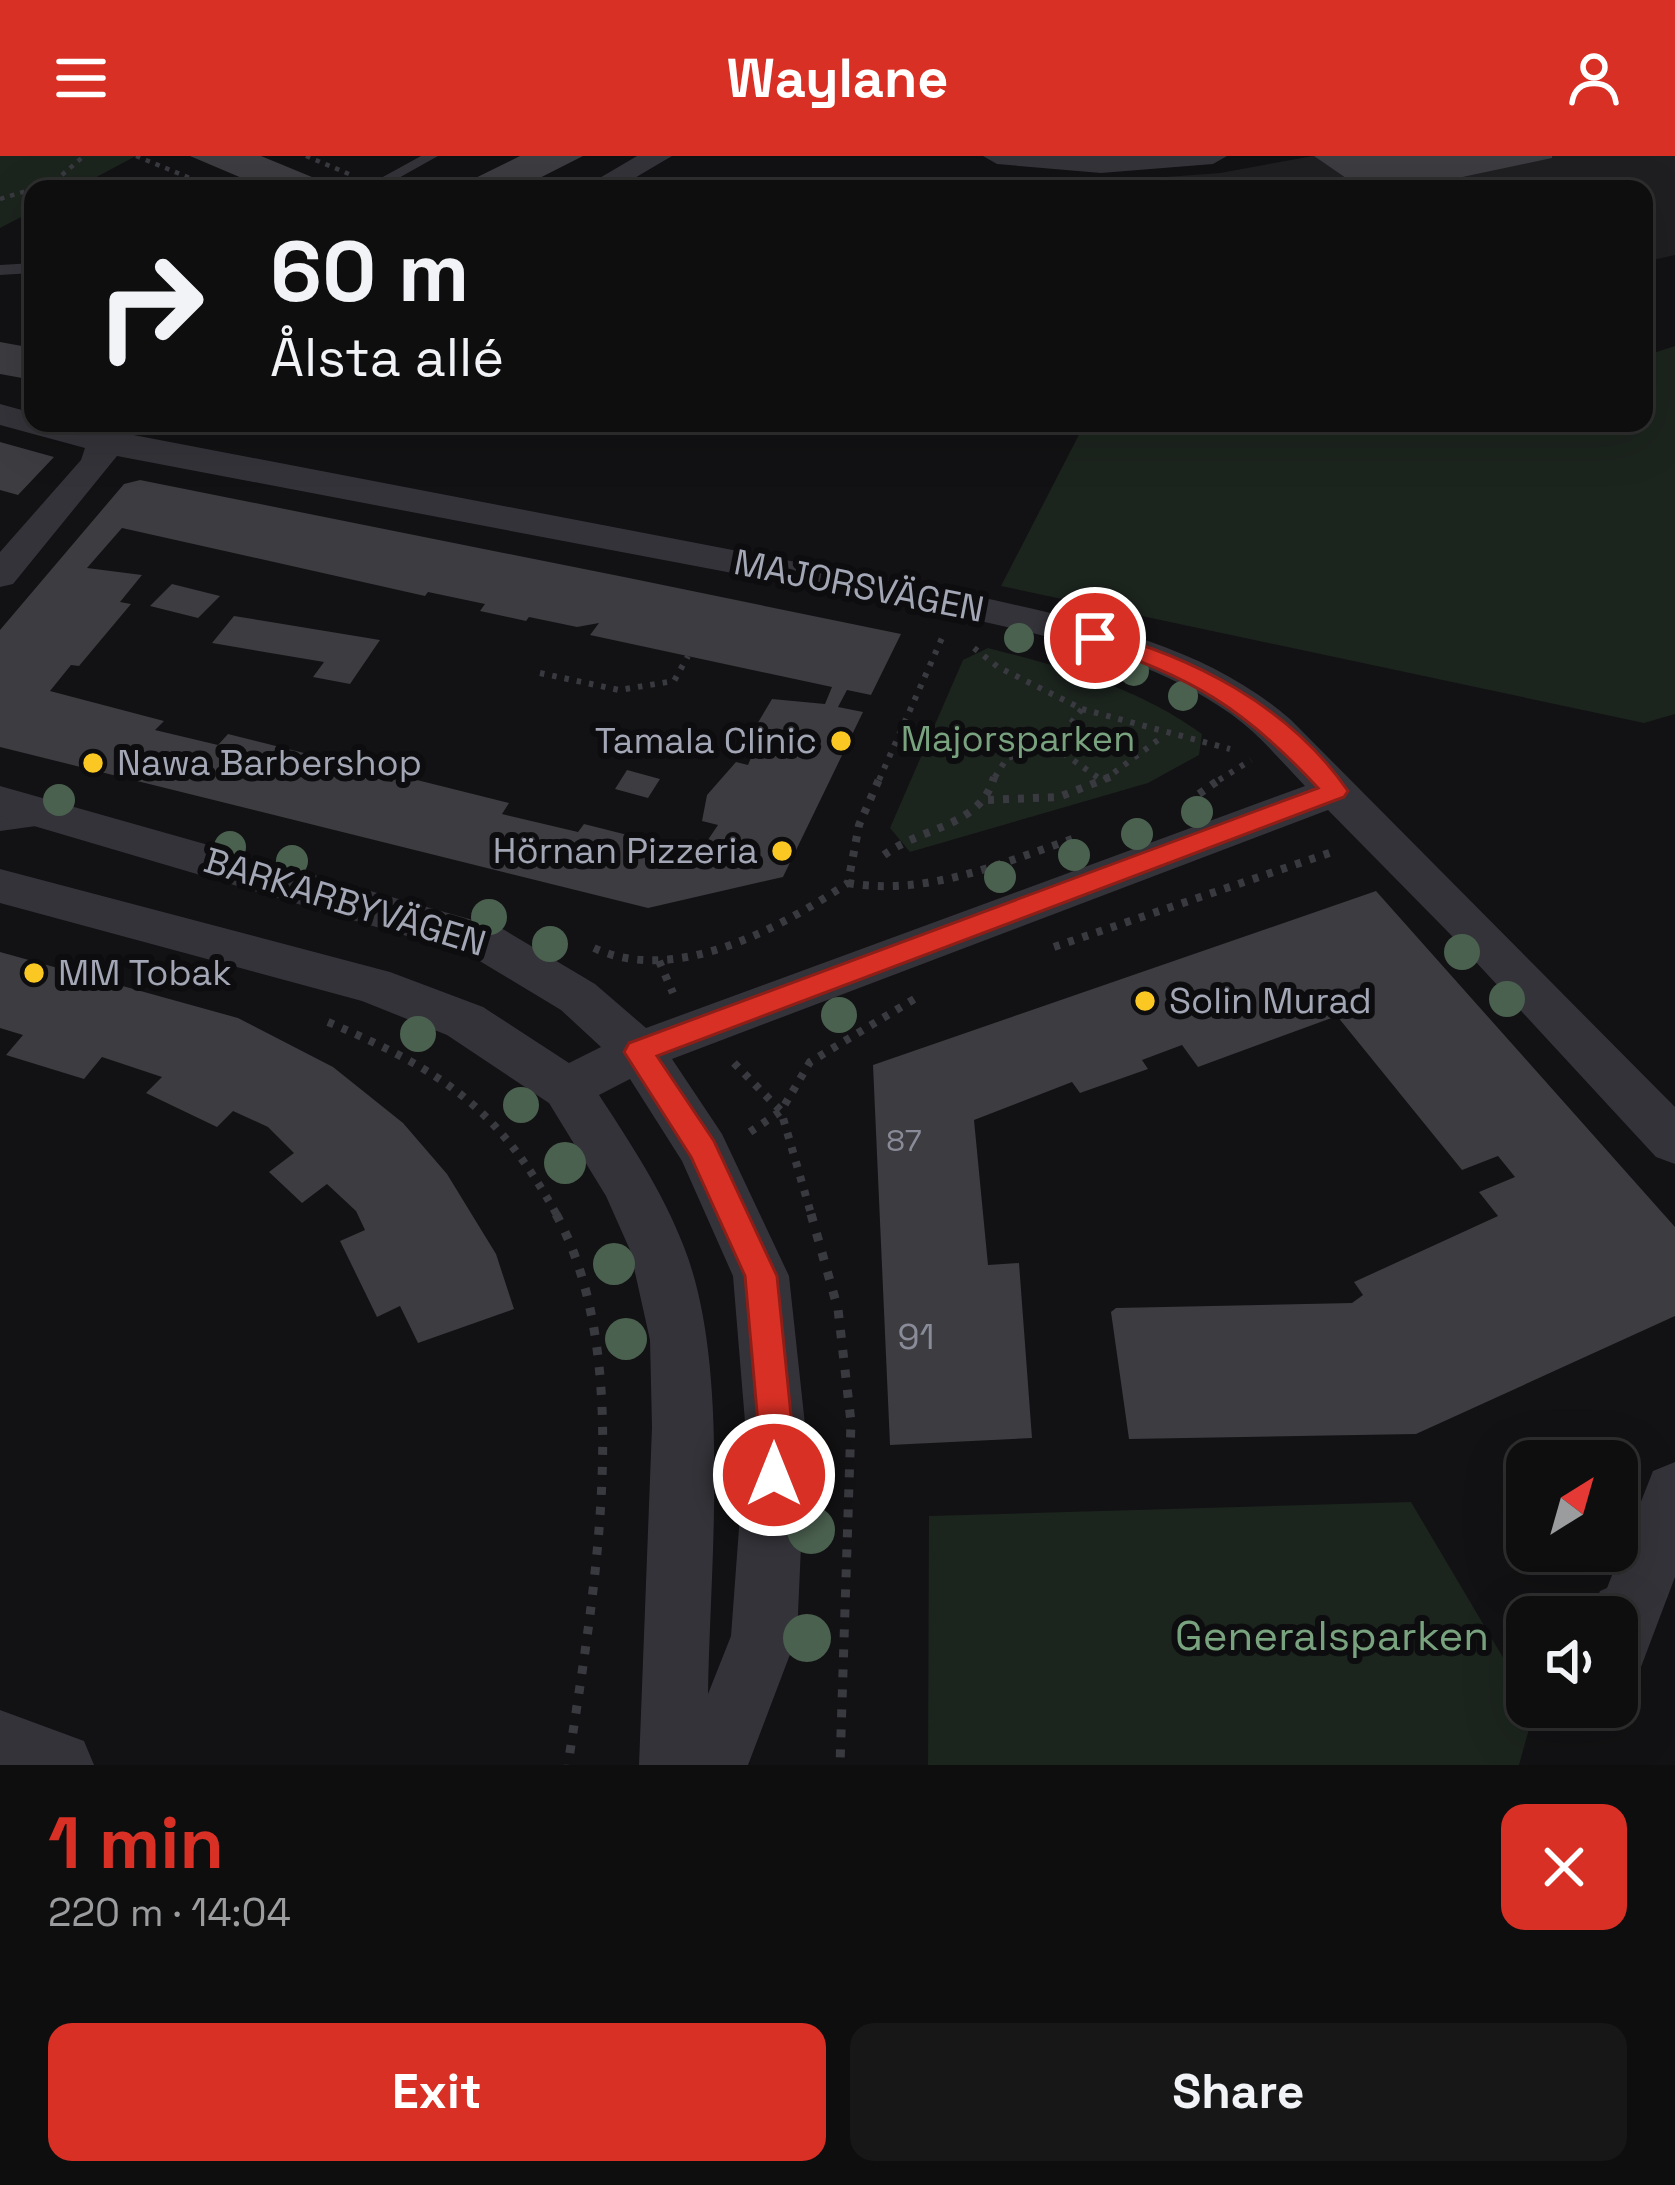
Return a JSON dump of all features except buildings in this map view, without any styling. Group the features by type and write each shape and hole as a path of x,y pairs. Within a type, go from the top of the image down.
{"street":[{"path":"612,180 658,156"},
{"path":"997,156 1101,165 1213,156"},
{"name":"MAJORSVÄGEN","path":"68,432 958,604 1061,627 1163,659 1236,698 1292,744 1675,1142"},
{"path":"0,576 97,463 105,442 125,432"},
{"path":"567,1088 639,1052 1335,791"},
{"name":"BARKARBYVÄGEN","path":"0,801 484,941 578,997 639,1052 703,1150 761,1276 776,1435 764,1636 714,1765"},
{"name":"BARKARBYVÄGEN","path":"0,886 373,985 465,1021 567,1088 628,1184 658,1250 679,1340 682,1427 674,1765"},
{"path":"1636,1596 1675,1492"},
{"path":"0,1744 60,1765"}],"lane":[{"path":"385,180 431,156"},
{"name":"BARKARBYVÄGEN","path":"0,823 58,818"}],"path":[{"path":"56,180 84,156"},
{"path":"136,156 195,180"},
{"path":"958,604 859,825 848,883 871,890 965,874 1094,832"},
{"path":"978,653 1082,710 1151,729 1162,737 1231,749"},
{"path":"539,673 619,690 674,681 688,656"},
{"path":"884,855 901,842 971,814 988,800 996,769 1006,758 1052,746 1082,710"},
{"path":"988,800 1016,805 1035,802 1100,779 1127,769 1162,737"},
{"path":"1185,802 1218,784 1229,769 1292,744"},
{"path":"1052,746 1100,779"},
{"path":"1044,950 1382,834"},
{"path":"781,1111 810,1062 937,989"},
{"path":"319,1018 420,1065 464,1094 496,1124 558,1211 580,1272 596,1372 602,1534 568,1765"}],"shaded area":[{"path":"1313,156 1675,156 1675,255 1653,260 1653,180 1137,180 1220,173"}],"green space":[{"path":"0,156 136,156 91,180 24,180 24,216 0,228"},
{"path":"1675,346 1675,714 1644,723 1001,586 1080,432 1653,432 1653,353"},
{"name":"Majorsparken","path":"988,648 1072,672 1152,704 1202,734 1199,755 1148,783 910,852 890,828 963,660"},
{"name":"Generalsparken","path":"1411,1502 1506,1663 1506,1728 1529,1728 1519,1765 928,1765 929,1516"}],"place":[{"name":"Tamala Clinic","path":"841,741"},
{"name":"Nawa Barbershop","path":"93,763"},
{"name":"Hörnan Pizzeria","path":"782,851"},
{"name":"MM Tobak","path":"34,973"},
{"name":"Solin Murad","path":"1145,1001"}],"route":[{"path":"774,1475 776,1435 761,1276 703,1150 639,1052 1335,791 1285,737 1236,698 1163,659 1095,638"}]}
